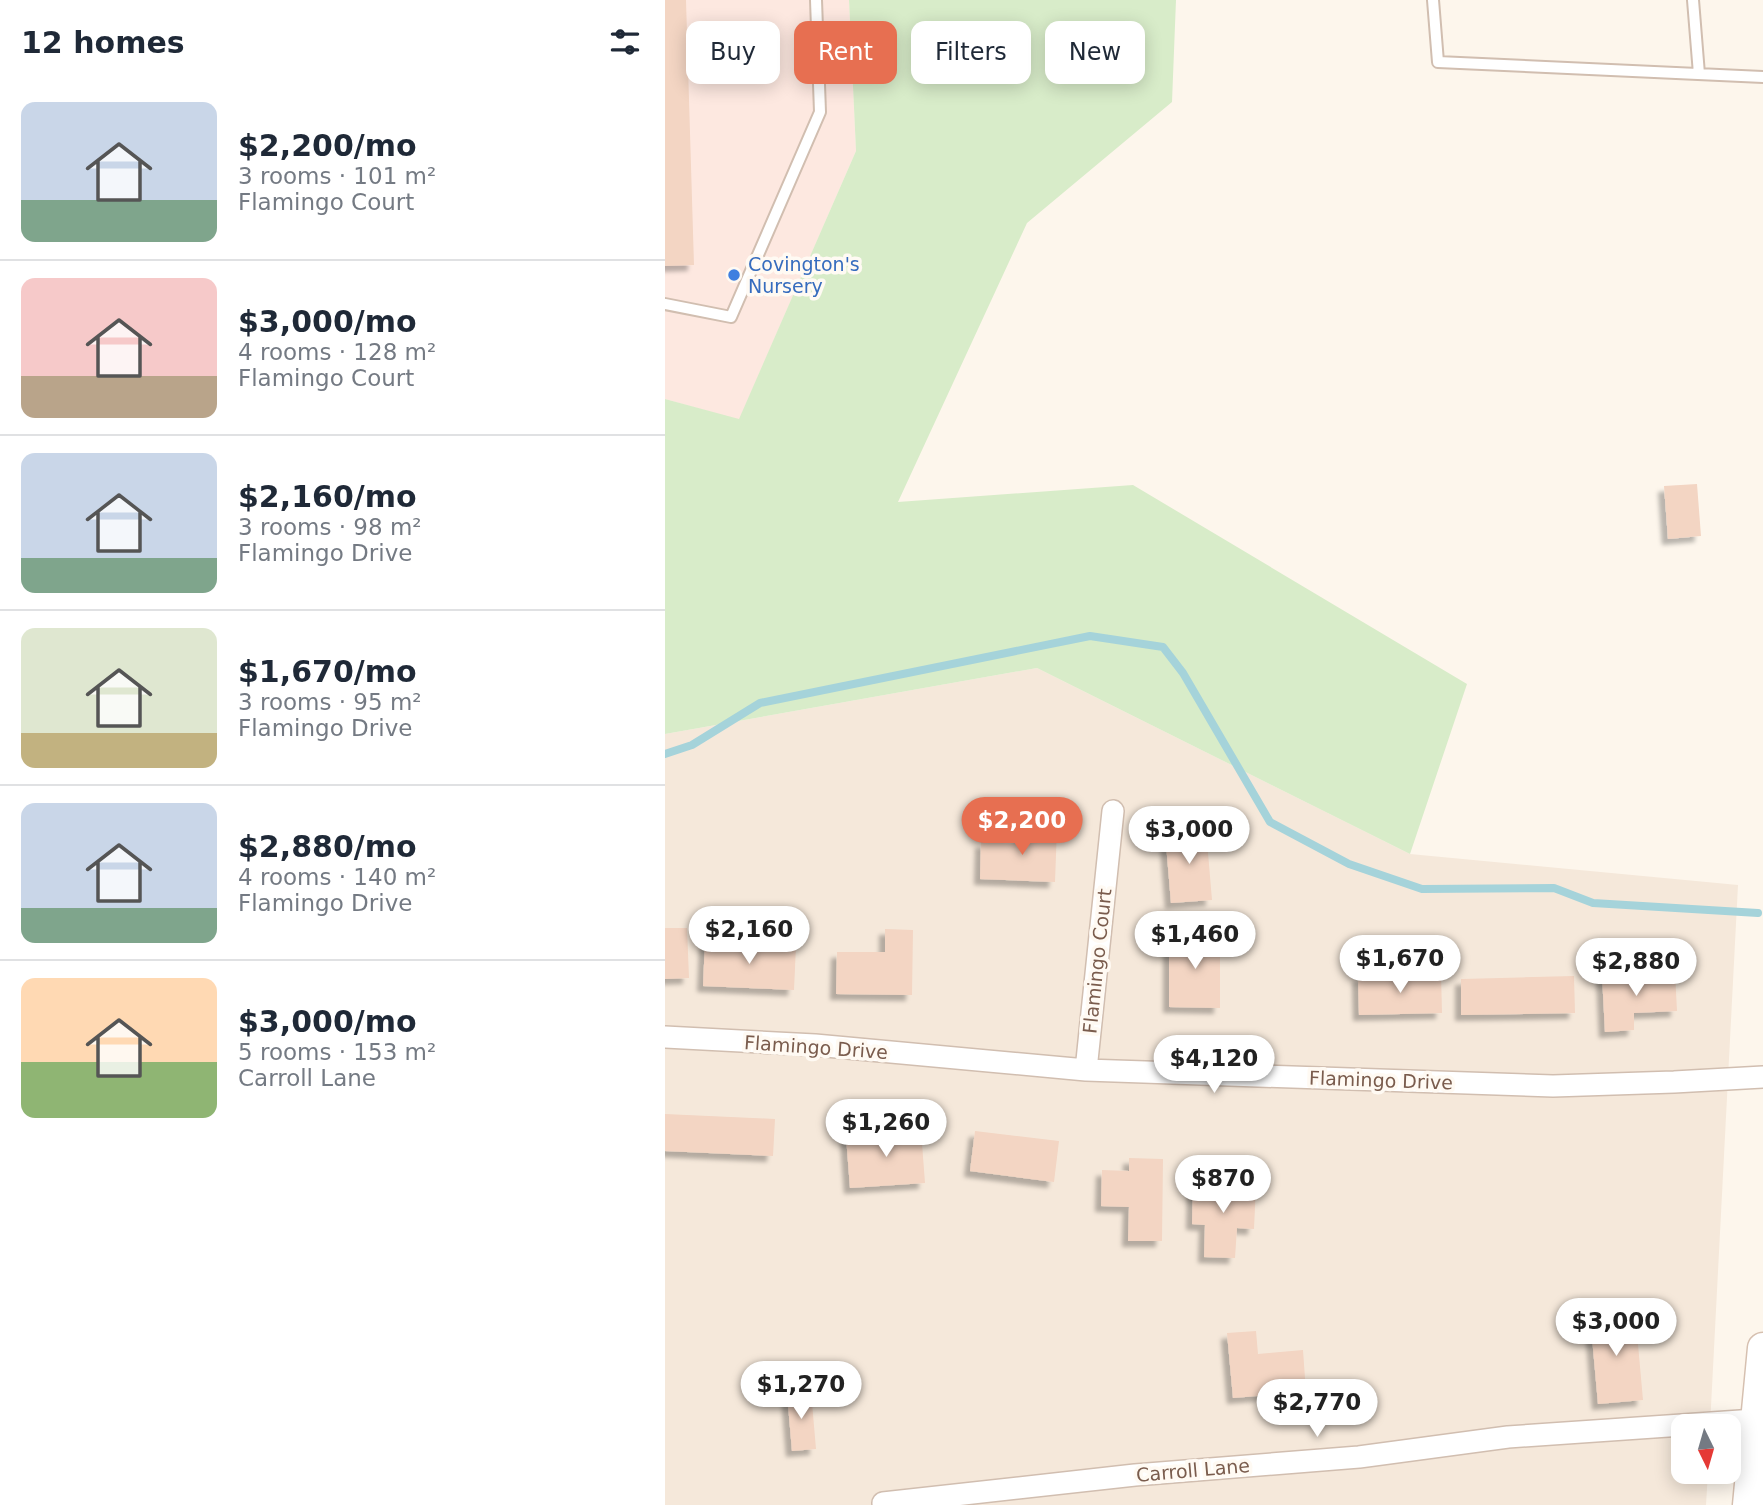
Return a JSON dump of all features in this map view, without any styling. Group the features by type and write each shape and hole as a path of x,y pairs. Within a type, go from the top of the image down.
{"main road":[{"path":"1748,1505 1763,1348"}],"street":[{"name":"Flamingo Court","path":"1086,1070 1113,811"},
{"name":"Flamingo Drive","path":"665,1037 815,1045 1086,1070 1553,1086 1763,1077"},
{"name":"Carroll Lane","path":"883,1503 1135,1475 1359,1457 1508,1437 1755,1420"}],"lane":[{"path":"665,304 731,317 820,112 817,0"},
{"path":"1433,0 1438,62 1763,76"},
{"path":"1693,0 1699,74"}],"shaded area":[{"name":"Covington's Nursery","path":"665,0 849,0 850,21 794,21 794,84 853,84 856,151 739,420 665,399"},
{"path":"1037,668 1410,854 1738,885 1711,1414 1671,1414 1671,1484 1707,1484 1706,1505 665,1505 665,734"}],"green space":[{"path":"849,0 1176,0 1172,102 1027,223 898,502 1133,485 1467,684 1410,854 1037,668 665,734 665,399 739,419 856,151 853,84 897,84 897,21 850,21"}],"building":[{"path":"665,0 686,0 686,84 689,84 694,265 665,266"},
{"path":"1697,484 1701,536 1668,539 1664,486"},
{"path":"1021,827 1057,828 1055,882 980,879 981,842 1021,844"},
{"path":"1206,829 1212,900 1171,903 1165,832"},
{"path":"665,928 687,928 689,978 665,979"},
{"path":"885,929 913,930 912,995 836,994 837,952 885,952"},
{"path":"1169,935 1220,935 1220,1008 1169,1007"},
{"path":"705,942 796,946 794,990 703,986"},
{"path":"1675,972 1677,1011 1634,1013 1634,1030 1605,1032 1602,975"},
{"path":"1441,974 1442,1013 1359,1015 1358,976"},
{"path":"1574,976 1575,1013 1461,1015 1461,979"},
{"path":"665,1114 775,1119 773,1156 665,1151"},
{"path":"921,1130 925,1183 850,1188 846,1136"},
{"path":"975,1131 1059,1141 1054,1182 970,1171"},
{"path":"1129,1158 1163,1159 1162,1241 1128,1241 1129,1207 1101,1206 1102,1170 1129,1171"},
{"path":"1193,1183 1256,1185 1254,1229 1237,1228 1235,1258 1204,1257 1205,1225 1192,1224"},
{"path":"1635,1311 1643,1400 1598,1404 1590,1315"},
{"path":"1256,1331 1258,1354 1303,1350 1306,1392 1233,1398 1227,1333"},
{"path":"811,1391 816,1449 792,1451 787,1393"}],"waterway":[{"path":"665,754 692,745 760,703 1090,636 1163,647 1183,673 1270,822 1349,864 1422,889 1554,888 1593,903 1758,913"}],"place":[{"name":"Covington's Nursery","path":"734,275"}]}
